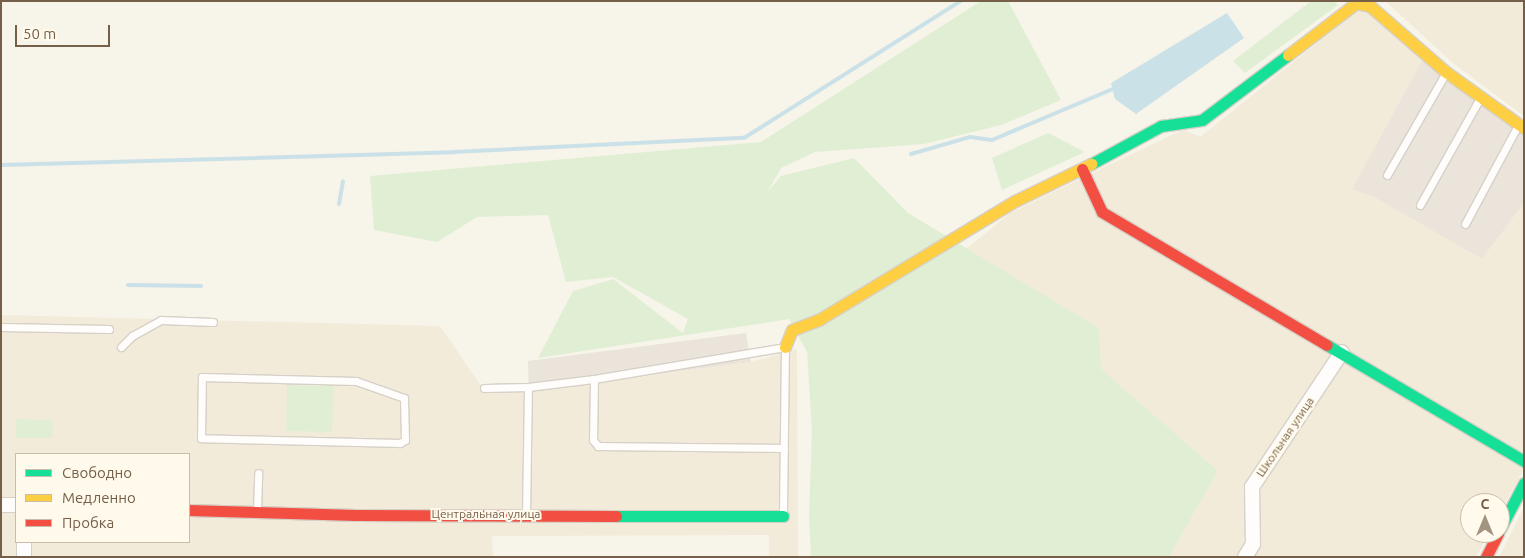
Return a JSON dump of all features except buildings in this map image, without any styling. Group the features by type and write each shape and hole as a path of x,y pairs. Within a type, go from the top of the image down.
{"street":[{"path":"785,347 792,330 820,319 1014,201 1082,169 1161,126 1202,120 1356,3 1373,4 1446,72 1482,96 1521,126"},
{"path":"1082,169 1102,212 1524,461"},
{"name":"Школьная улица","path":"1245,557 1253,544 1252,487 1342,352"},
{"path":"1510,510 1524,483"},
{"path":"1,505 15,505"},
{"name":"Центральная улица","path":"190,510 783,516"},
{"path":"24,543 24,557"},
{"path":"1486,557 1493,543"}],"lane":[{"path":"1387,175 1446,72"},
{"path":"1420,205 1482,96"},
{"path":"1465,224 1521,126"},
{"path":"121,347 132,336 161,320 213,322"},
{"path":"1,327 109,329"},
{"path":"484,388 528,387 785,347 783,516"},
{"path":"202,377 356,381 405,399 405,440 401,443 263,439 200,437 202,377"},
{"path":"594,378 593,438 596,445 784,448"},
{"path":"526,514 528,387"},
{"path":"257,512 258,473"}],"shaded area":[{"path":"1385,1 1524,1 1524,116 1454,64"},
{"path":"1362,7 1423,59 1353,189 1374,197 1482,259 1524,203 1524,469 1510,495 1510,493 1460,493 1460,543 1484,543 1476,557 1169,557 1218,471 1100,369 1099,328 966,249 1010,213 1167,137 1184,130 1200,137"},
{"path":"1423,59 1524,131 1524,203 1482,259 1374,197 1352,189"},
{"path":"1,315 440,326 484,390 542,390 751,362 797,349 798,557 769,557 769,535 492,536 493,557 1,557"},
{"path":"746,333 751,362 529,391 528,361"},
{"path":"1524,507 1524,557 1499,557 1506,543 1510,543 1510,535"}],"green space":[{"path":"981,1 1008,1 1061,100 1001,125 924,144 815,152 781,168 768,191 781,176 854,158 908,213 1099,328 1101,369 1218,471 1169,557 811,557 809,517 812,430 807,352 789,319 538,358 573,291 613,279 683,333 688,319 613,277 566,282 548,215 477,217 437,242 374,230 370,176 761,142"},
{"path":"1311,1 1334,1 1338,5 1245,73 1233,61"},
{"path":"1048,133 1085,152 1002,190 992,158"},
{"path":"287,385 334,386 332,432 286,431"},
{"path":"16,419 53,420 52,438 16,438"}],"water":[{"path":"1227,13 1244,38 1136,114 1115,99 1111,83"}],"waterway":[{"path":"1,165 454,152 744,138 961,1"},
{"path":"911,154 970,137 992,140 1113,89"},
{"path":"339,204 343,181"},
{"path":"128,285 201,286"}],"traffic: fast":[{"path":"1091,164 1161,126 1202,120 1288,55"},
{"path":"1327,345 1524,461"},
{"path":"1510,510 1524,483"},
{"path":"616,516 783,516"}],"traffic: slow":[{"path":"1288,55 1356,3 1370,6 1446,72 1524,128"},
{"path":"785,347 792,330 820,319 1015,201 1091,164"}],"traffic: jam":[{"path":"1082,169 1102,212 1327,345"},
{"path":"190,510 356,515 616,516"},
{"path":"1486,557 1493,543"}]}
